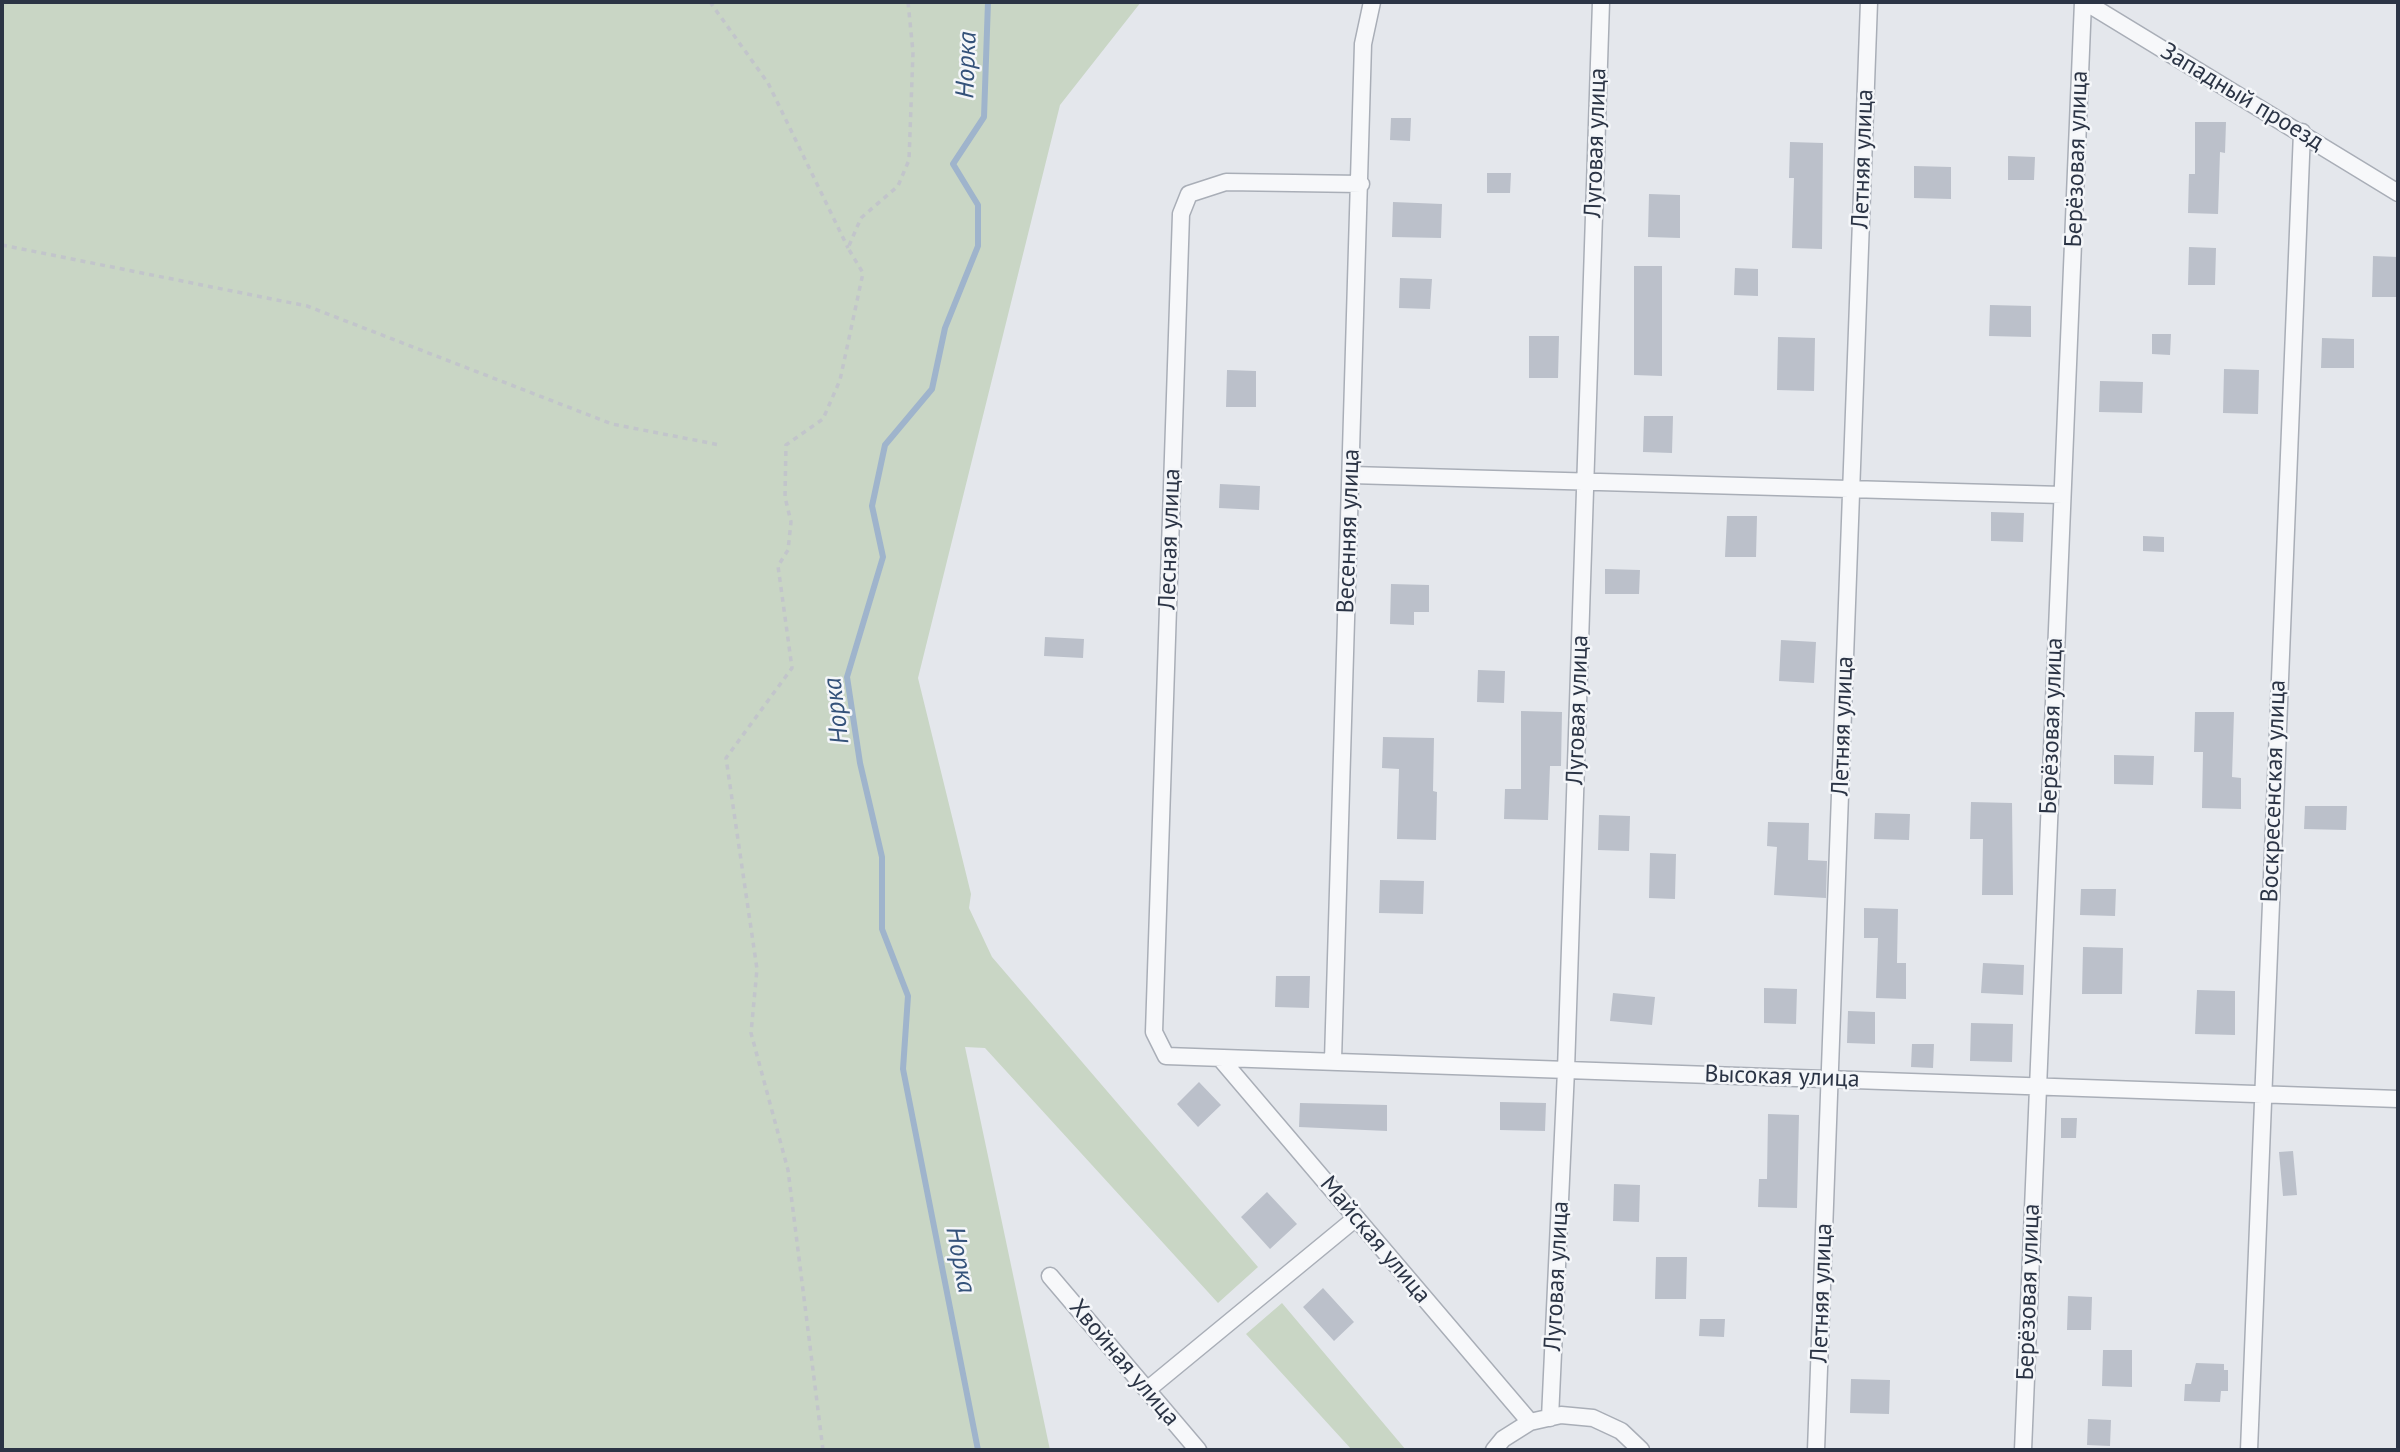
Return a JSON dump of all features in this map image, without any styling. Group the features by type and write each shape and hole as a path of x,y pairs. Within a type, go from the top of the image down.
{"street":[{"name":"Весенняя улица","path":"1333,1060 1361,184 1363,44 1372,2"},
{"name":"Луговая улица","path":"1550,1418 1566,1070 1601,2"},
{"name":"Летняя улица","path":"1816,1450 1869,2"},
{"name":"Западный проезд","path":"2084,2 2302,132 2398,193"},
{"name":"Берёзовая улица","path":"2023,1450 2084,2"},
{"name":"Воскресенская улица","path":"2249,1450 2261,1094 2302,132"},
{"name":"Лесная улица","path":"1166,1056 1154,1032 1181,214 1189,194 1226,182 1361,184"},
{"path":"1351,475 2062,495"},
{"name":"Высокая улица","path":"1166,1056 2398,1099"},
{"name":"Майская улица","path":"1220,1058 1530,1422"},
{"path":"1147,1390 1356,1218"},
{"name":"Хвойная улица","path":"1050,1276 1198,1450"},
{"path":"1494,1450 1503,1439 1530,1422 1561,1415 1593,1418 1621,1431 1641,1450"}],"path":[{"path":"710,2 768,83 848,248 863,273 840,380 823,419 786,445 785,497 791,522 789,550 778,566 792,668 726,758 757,969 751,1033 788,1170 823,1450"},
{"path":"848,248 861,218 898,186 909,160 913,52 908,2"},
{"path":"2,246 307,306 612,424 720,445"}],"green space":[{"path":"2,2 1141,2 1060,105 918,678 971,894 969,908 992,957 1258,1267 1218,1303 985,1048 965,1047 1050,1450 2,1450"},
{"path":"1282,1303 1406,1450 1352,1450 1246,1334"}],"building":[{"path":"1391,118 1411,118 1410,141 1390,140"},
{"path":"2195,122 2226,122 2225,153 2220,152 2218,214 2188,213 2189,174 2195,174"},
{"path":"1790,142 1823,143 1822,249 1792,248 1794,178 1789,178"},
{"path":"2008,156 2035,157 2034,180 2008,180"},
{"path":"1914,166 1951,167 1951,199 1914,198"},
{"path":"1487,173 1511,173 1510,193 1487,193"},
{"path":"1649,194 1680,195 1680,238 1648,237"},
{"path":"1393,202 1442,204 1441,238 1392,237"},
{"path":"2189,247 2216,248 2215,285 2188,285"},
{"path":"2373,256 2398,257 2398,297 2372,297"},
{"path":"1634,266 1662,266 1662,376 1634,375"},
{"path":"1735,268 1758,269 1758,296 1734,295"},
{"path":"1400,278 1432,279 1430,309 1399,308"},
{"path":"1990,305 2031,306 2031,337 1989,336"},
{"path":"2152,334 2171,334 2170,355 2152,354"},
{"path":"1529,336 1559,336 1558,378 1529,378"},
{"path":"1778,337 1815,338 1814,391 1777,390"},
{"path":"2322,338 2354,339 2354,368 2321,368"},
{"path":"2224,369 2259,370 2258,414 2223,413"},
{"path":"1227,370 1256,371 1256,407 1226,407"},
{"path":"2100,381 2143,382 2142,413 2099,412"},
{"path":"1644,416 1673,416 1672,453 1643,452"},
{"path":"1220,484 1260,486 1259,510 1219,508"},
{"path":"1991,512 2024,513 2023,542 1991,541"},
{"path":"1727,516 1757,516 1756,557 1725,557"},
{"path":"2143,536 2164,537 2164,552 2143,551"},
{"path":"1605,569 1640,570 1639,594 1605,594"},
{"path":"1391,584 1429,585 1429,612 1414,612 1414,625 1390,624"},
{"path":"1045,637 1084,639 1083,658 1044,656"},
{"path":"1781,640 1816,642 1814,683 1779,681"},
{"path":"1478,670 1505,671 1504,703 1477,702"},
{"path":"1521,711 1562,712 1561,766 1550,766 1548,820 1504,819 1505,789 1521,789"},
{"path":"2195,712 2234,712 2232,777 2241,778 2241,809 2202,808 2203,752 2194,752"},
{"path":"1383,737 1434,738 1436,840 1397,839 1399,769 1382,768"},
{"path":"2114,755 2154,756 2153,785 2114,784"},
{"path":"1971,802 2012,803 2013,895 1982,895 1983,839 1970,839"},
{"path":"2305,806 2347,806 2346,830 2304,829"},
{"path":"1875,813 1910,814 1909,840 1874,839"},
{"path":"1599,815 1630,816 1629,851 1598,850"},
{"path":"1768,822 1809,823 1808,860 1827,861 1826,898 1774,895 1777,847 1767,846"},
{"path":"1650,853 1676,854 1675,899 1649,898"},
{"path":"1380,880 1424,881 1423,914 1379,913"},
{"path":"2081,889 2116,889 2115,916 2080,915"},
{"path":"1864,908 1898,909 1897,963 1906,963 1906,999 1876,998 1878,938 1864,938"},
{"path":"2083,947 2123,948 2122,994 2082,994"},
{"path":"1983,963 2024,965 2023,995 1981,993"},
{"path":"1276,976 1310,976 1309,1008 1275,1007"},
{"path":"1764,988 1797,989 1796,1024 1764,1023"},
{"path":"2197,990 2235,991 2235,1035 2195,1034"},
{"path":"1613,993 1655,997 1652,1025 1610,1021"},
{"path":"1848,1011 1875,1012 1875,1044 1847,1043"},
{"path":"1971,1023 2013,1024 2012,1062 1970,1061"},
{"path":"1912,1044 1934,1044 1933,1068 1911,1067"},
{"path":"1199,1082 1221,1105 1198,1127 1177,1104"},
{"path":"1500,1102 1546,1103 1545,1131 1500,1130"},
{"path":"1300,1103 1387,1105 1387,1131 1299,1127"},
{"path":"1768,1114 1799,1115 1797,1208 1758,1207 1759,1179 1767,1179"},
{"path":"2061,1118 2077,1118 2076,1138 2061,1138"},
{"path":"2293,1151 2297,1195 2283,1196 2279,1152"},
{"path":"1614,1184 1640,1185 1639,1222 1613,1221"},
{"path":"1267,1192 1297,1224 1270,1249 1241,1217"},
{"path":"1656,1257 1687,1257 1686,1299 1655,1299"},
{"path":"1323,1288 1354,1322 1334,1341 1303,1307"},
{"path":"2068,1296 2092,1297 2091,1330 2067,1330"},
{"path":"1700,1319 1725,1319 1724,1337 1699,1336"},
{"path":"2103,1350 2132,1350 2132,1387 2102,1386"},
{"path":"2196,1363 2224,1364 2224,1370 2228,1370 2228,1391 2221,1391 2220,1402 2184,1401 2185,1384 2191,1384"},
{"path":"1851,1379 1890,1380 1889,1414 1850,1413"},
{"path":"2088,1419 2111,1420 2110,1446 2087,1445"}],"waterway":[{"name":"Норка","path":"978,1450 903,1069 908,996 882,929 882,857 860,763 847,677 883,557 872,506 885,445 932,389 945,328 978,246 978,205 953,164 984,117 988,2"}]}
